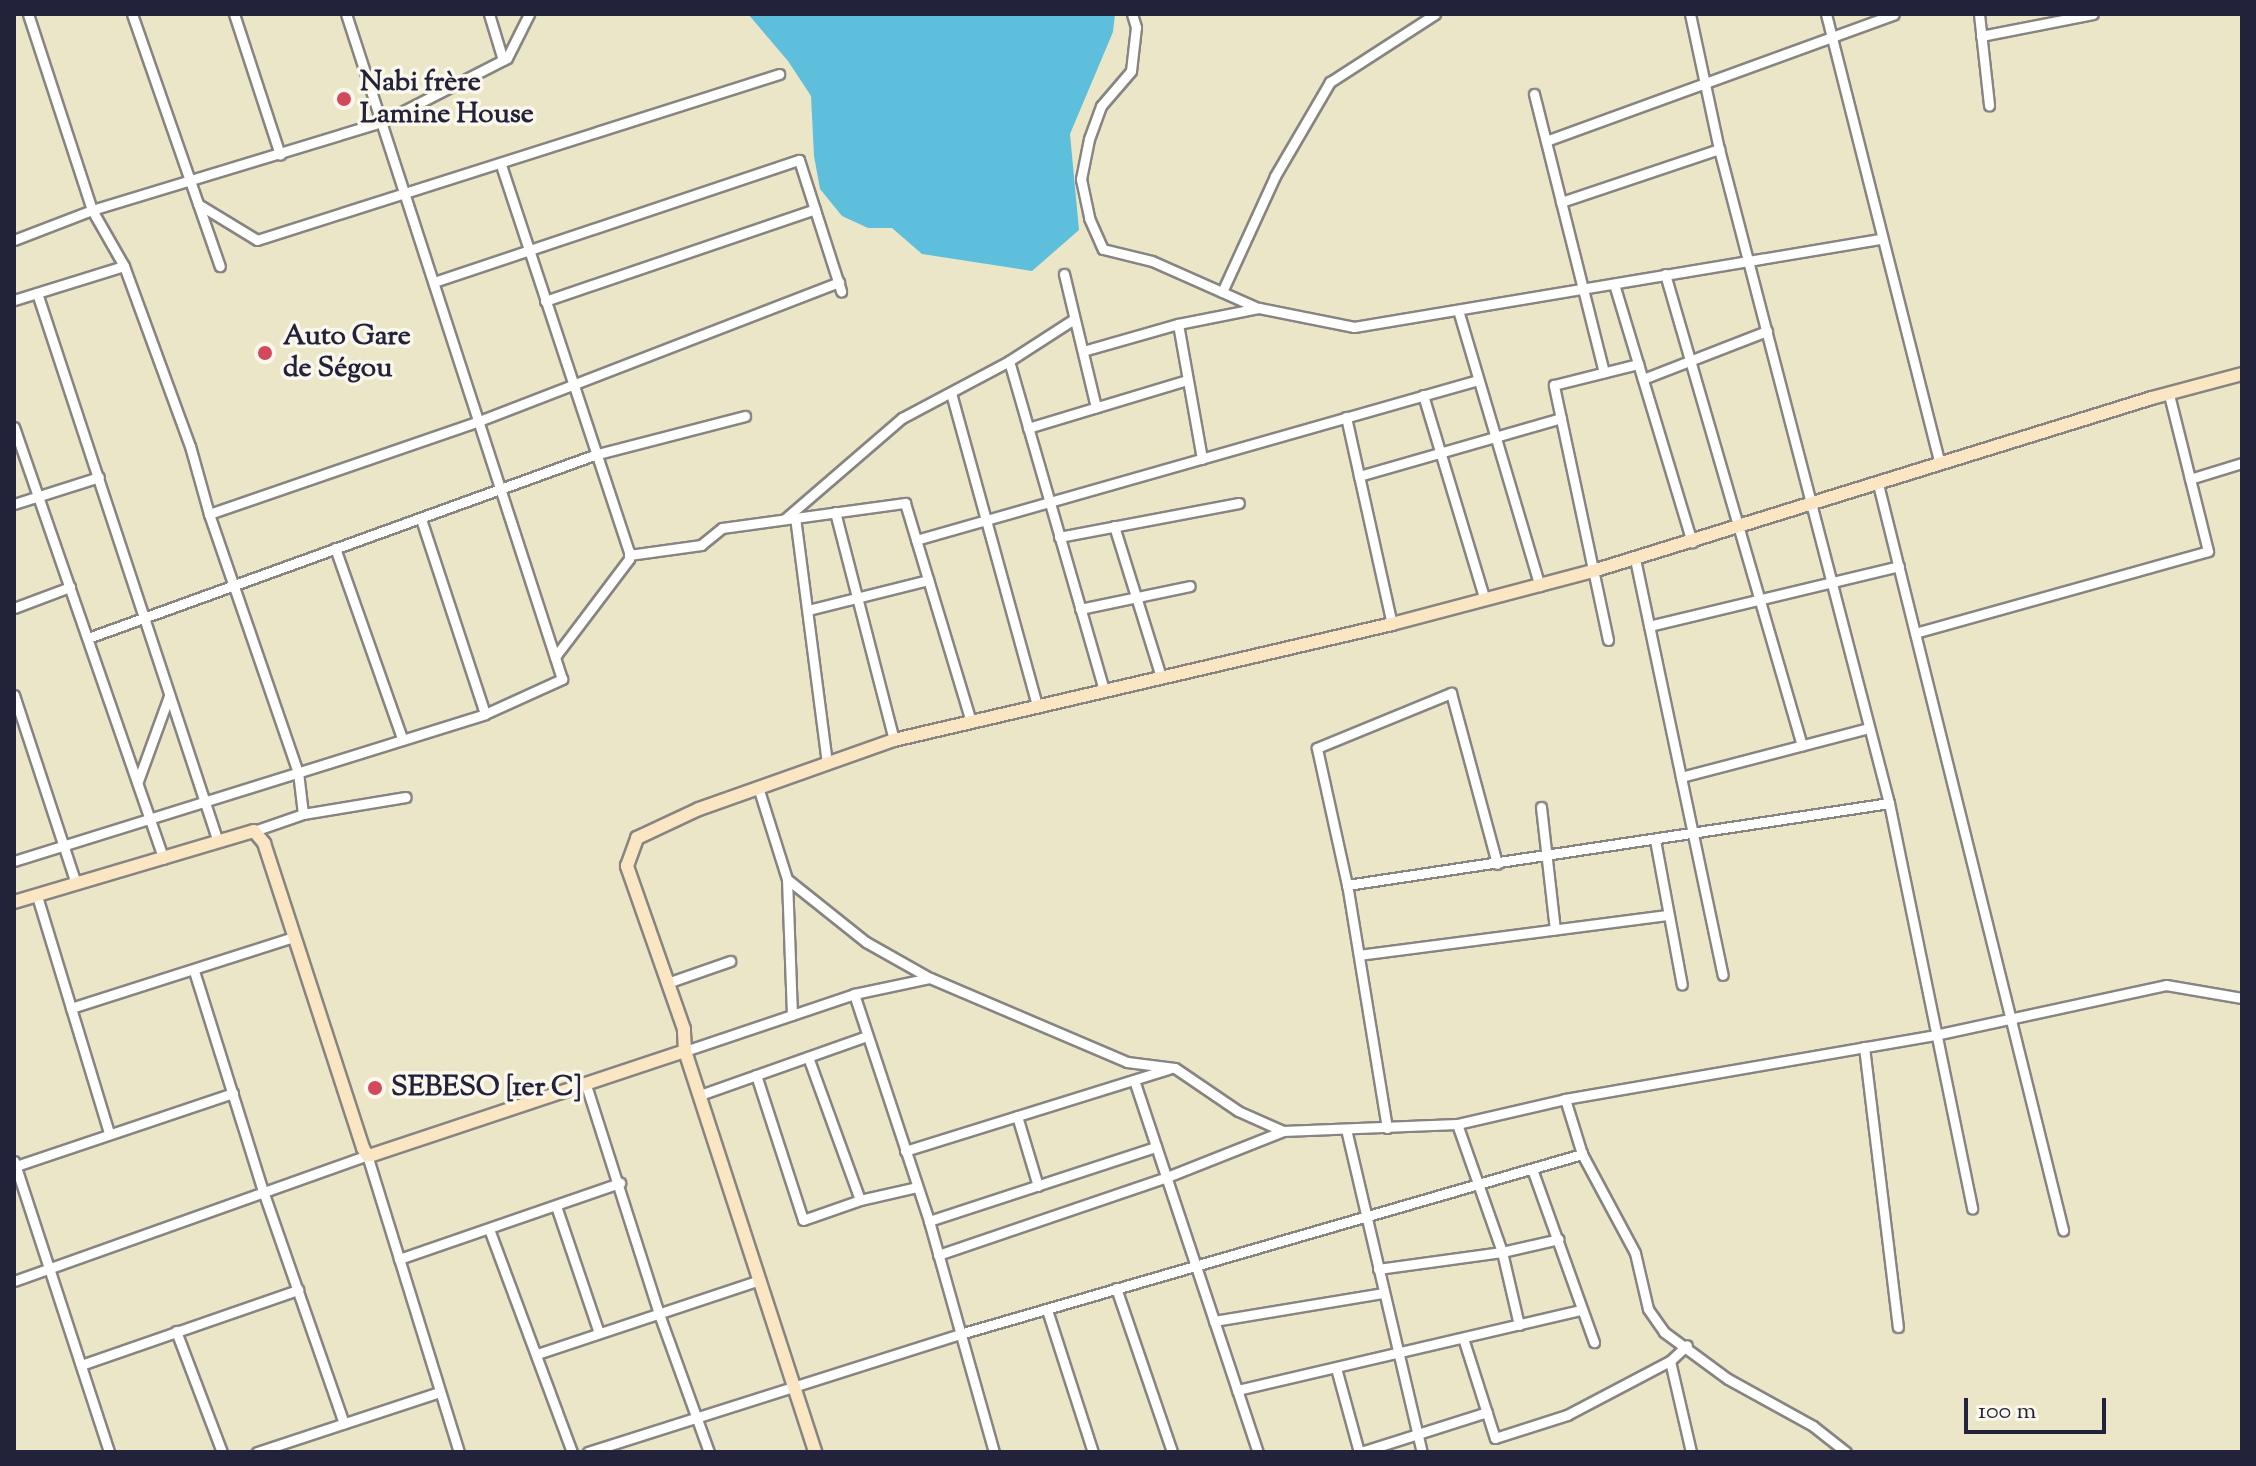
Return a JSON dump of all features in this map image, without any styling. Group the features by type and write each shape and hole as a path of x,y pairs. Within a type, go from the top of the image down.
{"main road":[{"path":"815,1452 685,1051 684,1029 627,866 637,838 758,787 894,740 1392,624 1540,586 2242,374"},
{"path":"14,902 254,831 264,843 367,1155 685,1051"}],"street":[{"path":"28,14 92,210 124,266 190,446 209,514 298,772 303,814"},
{"path":"132,14 220,266"},
{"path":"234,14 280,155"},
{"path":"14,861 485,714 562,679 346,14"},
{"path":"489,14 503,60"},
{"path":"14,240 92,210 382,122 503,60 529,14"},
{"path":"1132,14 1136,27 1131,71 1101,106 1089,139 1081,179 1089,218 1103,249 1152,261 1259,308 1354,327 1880,239"},
{"path":"1222,292 1275,176 1330,82 1435,14"},
{"path":"1690,14 1719,149 1889,803 1972,1209"},
{"path":"1826,14 1880,239 1940,463"},
{"path":"1546,141 1894,14"},
{"path":"1979,14 1989,105"},
{"path":"1981,36 2053,18 2093,14"},
{"path":"198,204 257,240 501,165 779,74"},
{"path":"1534,94 1604,372"},
{"path":"1561,202 1719,149"},
{"path":"209,514 479,421 840,287 799,160 434,282"},
{"path":"501,165 629,555"},
{"path":"545,301 815,209"},
{"path":"14,300 124,266"},
{"path":"1064,274 1096,407"},
{"path":"1665,274 1802,745"},
{"path":"1614,284 1692,542"},
{"path":"37,293 218,842"},
{"path":"1083,351 1178,324 1259,308"},
{"path":"1458,310 1540,586"},
{"path":"790,517 902,418 1009,361 1074,319"},
{"path":"1178,324 1202,459"},
{"path":"1643,379 1767,331"},
{"path":"1009,361 1104,690"},
{"path":"1608,640 1554,385 1638,364"},
{"path":"1028,428 1187,380"},
{"path":"916,540 1478,380"},
{"path":"951,393 1037,705"},
{"path":"1915,633 2208,551 2169,394"},
{"path":"1423,395 1485,600"},
{"path":"88,638 594,455 745,416"},
{"path":"1346,417 1392,624"},
{"path":"1359,476 1561,418"},
{"path":"14,427 164,859"},
{"path":"2190,479 2242,463"},
{"path":"14,504 99,477"},
{"path":"1878,484 2063,1230"},
{"path":"555,657 629,555 701,545 722,528 905,503 971,721"},
{"path":"1059,537 1239,503"},
{"path":"835,512 894,740"},
{"path":"790,517 808,610 827,762"},
{"path":"421,519 485,714"},
{"path":"1114,526 1161,677"},
{"path":"335,548 402,738"},
{"path":"1635,559 1723,975"},
{"path":"1649,626 1899,566"},
{"path":"808,610 928,580"},
{"path":"1080,609 1190,586"},
{"path":"14,608 70,587"},
{"path":"1387,1128 1347,885 1317,748 1451,693 1497,864"},
{"path":"14,695 76,884"},
{"path":"138,781 169,696"},
{"path":"1681,777 1869,728"},
{"path":"758,787 787,879 792,1015"},
{"path":"254,831 303,814 406,797"},
{"path":"1347,885 1889,803"},
{"path":"1541,807 1555,929"},
{"path":"1655,840 1682,985"},
{"path":"787,879 866,942 930,978 1127,1062 1175,1068 1238,1111 1283,1131"},
{"path":"37,896 109,1133"},
{"path":"1359,955 1668,915"},
{"path":"71,1008 294,937"},
{"path":"667,983 730,961"},
{"path":"194,971 263,1191 344,1423"},
{"path":"685,1051 854,994 930,978"},
{"path":"938,1255 1167,1177 1283,1131 1457,1124 1565,1099 1935,1035 2166,985 2242,998"},
{"path":"854,994 929,1221 994,1452"},
{"path":"700,1095 867,1036"},
{"path":"1864,1047 1898,1327"},
{"path":"808,1057 860,1200"},
{"path":"905,1151 1175,1068"},
{"path":"756,1075 803,1220 860,1200 917,1187"},
{"path":"1134,1080 1258,1452"},
{"path":"586,1085 620,1183 659,1314 709,1452"},
{"path":"109,1452 15,1164 233,1093"},
{"path":"1565,1099 1582,1154 1635,1253 1648,1309 1664,1332 1687,1345 1728,1379 1813,1426 1846,1452"},
{"path":"1017,1116 1038,1186"},
{"path":"1457,1124 1502,1252 1519,1325"},
{"path":"1346,1129 1422,1452"},
{"path":"929,1221 1156,1147"},
{"path":"588,1452 960,1334 1582,1154"},
{"path":"14,1281 367,1155 459,1452"},
{"path":"1532,1169 1594,1342"},
{"path":"399,1259 620,1183"},
{"path":"556,1206 599,1333"},
{"path":"489,1229 572,1452"},
{"path":"1378,1269 1502,1252 1559,1239"},
{"path":"537,1354 760,1280"},
{"path":"1116,1288 1172,1452"},
{"path":"81,1365 298,1290"},
{"path":"1214,1321 1384,1293"},
{"path":"1047,1310 1093,1452"},
{"path":"1237,1390 1581,1310"},
{"path":"176,1331 222,1452"},
{"path":"1463,1338 1495,1438 1567,1415 1670,1361 1687,1345"},
{"path":"1670,1361 1691,1452"},
{"path":"1336,1368 1360,1452 1487,1412"},
{"path":"257,1452 439,1392"}],"water":[{"path":"748,14 1115,14 1113,32 1070,134 1079,230 1032,271 922,254 892,228 868,228 842,216 820,189 814,156 811,96 788,61"}],"place":[{"name":"Nabi frère Lamine House","path":"344,99"},
{"name":"Auto Gare de Ségou","path":"265,353"},
{"name":"SEBESO [1er C]","path":"375,1088"}]}
